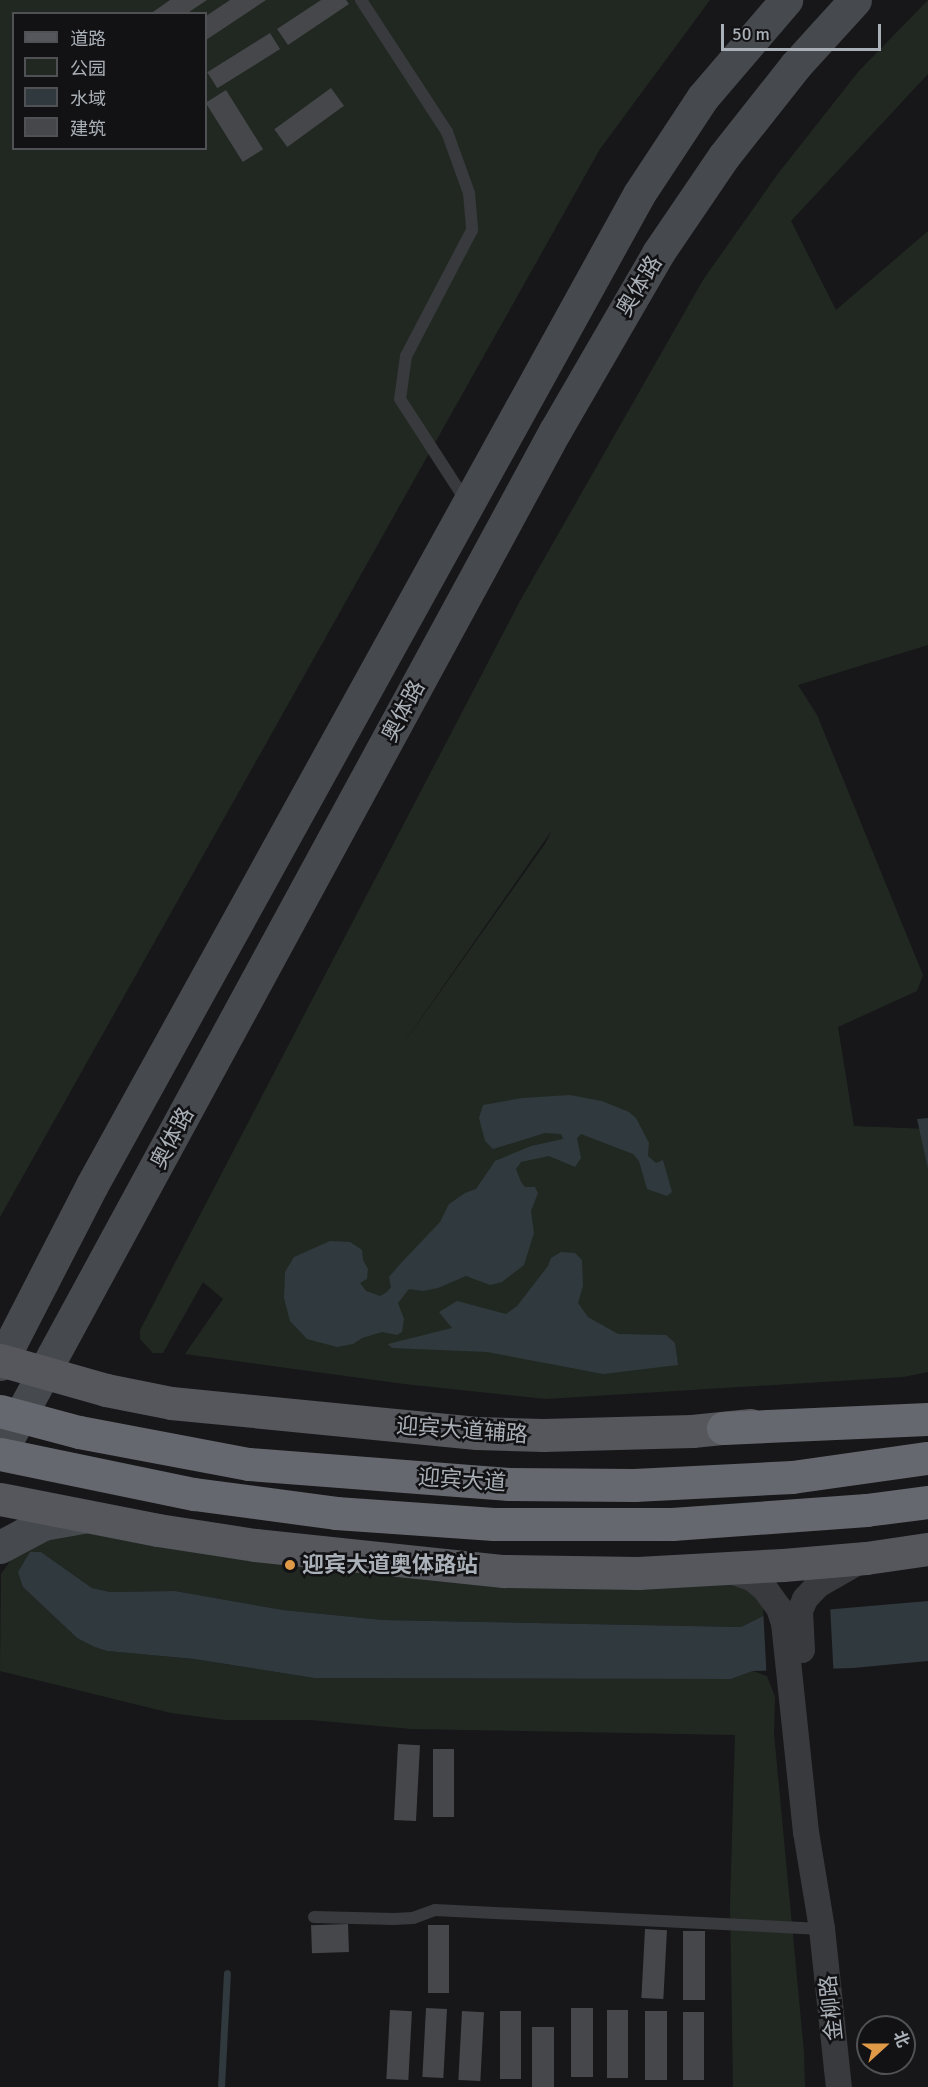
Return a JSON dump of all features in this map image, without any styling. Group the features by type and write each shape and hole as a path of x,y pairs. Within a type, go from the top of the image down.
{"highway":[{"name":"迎宾大道","path":"0,1411 80,1432 249,1464 509,1484 634,1485 792,1477 928,1458"},
{"path":"723,1428 928,1419"},
{"name":"迎宾大道","path":"0,1454 194,1494 336,1513 494,1524 672,1524 866,1510 928,1502"}],"main road":[{"name":"奥体路","path":"1,1362 92,1185 639,194 703,97 786,0"},
{"name":"奥体路","path":"0,1454 555,431 658,253 724,156 795,66 855,0"},
{"name":"迎宾大道辅路","path":"1,1362 106,1390 171,1403 477,1433 543,1435 723,1428 838,1417 928,1404"},
{"path":"0,1499 82,1516 255,1545 448,1568 504,1572 638,1573 866,1558 928,1549"},
{"path":"0,1547 43,1524 82,1516"}],"street":[{"path":"822,1929 819,1832 800,1611 805,1599 818,1585 866,1558"},
{"path":"723,1568 753,1579 765,1589 779,1608 784,1623 806,1832 822,1929"},
{"name":"金柳路","path":"822,1929 839,2087"}],"lane":[{"path":"361,0 447,132 469,193 472,230 406,356 400,399 468,505"},
{"path":"314,1917 413,1918 435,1910 822,1929"}],"green space":[{"path":"0,0 710,0 600,149 0,1217"},
{"path":"928,0 928,74 791,221 836,310 928,231 928,645 798,685 817,715 923,975 917,991 838,1027 854,1126 928,1129 928,1372 903,1377 546,1399 404,1384 185,1354 223,1299 203,1282 163,1353 153,1353 140,1339 140,1330 520,601 703,280 777,175 858,72","holes":["552,830 545,844 396,1054"]},
{"path":"97,1521 764,1586 765,1615 741,1627 383,1620 283,1610 175,1591 110,1592 92,1588 41,1552 23,1587 77,1638 107,1651 194,1659 314,1678 731,1679 753,1671 767,1676 775,1697 774,1734 804,2052 805,2087 733,2087 730,1904 735,1735 411,1729 311,1720 225,1720 171,1713 0,1671 1,1574 13,1557 37,1540"}],"water":[{"path":"570,1095 602,1101 629,1112 636,1118 649,1143 648,1156 656,1163 663,1160 672,1192 667,1196 647,1189 639,1161 633,1154 581,1134 577,1138 581,1158 575,1167 549,1156 521,1162 516,1169 525,1187 535,1187 538,1193 531,1211 534,1233 524,1265 502,1282 490,1285 466,1276 438,1288 423,1291 409,1289 398,1303 404,1319 402,1332 397,1335 382,1332 362,1338 353,1344 337,1347 307,1339 290,1321 284,1298 285,1272 294,1257 330,1241 350,1242 362,1250 363,1260 368,1269 367,1279 360,1283 366,1291 380,1296 387,1292 391,1287 389,1277 440,1222 449,1204 465,1193 476,1189 495,1161 531,1146 563,1139 561,1134 545,1133 493,1149 485,1141 479,1118 483,1105 522,1098"},
{"path":"928,1118 928,1169 917,1119"},
{"path":"561,1252 575,1253 582,1260 583,1286 578,1303 588,1317 618,1334 666,1335 675,1343 678,1365 603,1374 487,1352 392,1348 388,1344 452,1328 439,1312 457,1301 506,1314 517,1306 548,1266 551,1258"},
{"path":"30,1552 41,1552 92,1588 110,1592 175,1591 283,1610 383,1620 741,1627 765,1615 928,1601 928,1661 853,1668 753,1671 731,1679 314,1678 194,1659 107,1651 95,1647 77,1638 23,1587 18,1572"}],"pier":[{"path":"830,1605 834,1672 767,1675 763,1609"}],"building":[{"path":"170,0 207,0 189,12 153,12"},
{"path":"230,0 266,0 207,39 207,15"},
{"path":"321,0 346,0 349,4 288,45 277,29"},
{"path":"270,33 280,49 217,88 207,72"},
{"path":"331,88 344,106 287,147 274,129"},
{"path":"226,90 263,149 243,162 207,102"},
{"path":"398,1744 420,1745 416,1821 394,1820"},
{"path":"433,1749 454,1749 454,1817 433,1817"},
{"path":"348,1924 349,1952 312,1953 311,1925"},
{"path":"428,1925 449,1925 449,1993 428,1993"},
{"path":"645,1929 667,1930 663,1999 641,1998"},
{"path":"683,1931 705,1931 705,2000 683,2000"},
{"path":"426,2008 447,2009 443,2078 422,2077"},
{"path":"571,2008 593,2008 593,2077 571,2077"},
{"path":"390,2010 412,2011 408,2080 386,2079"},
{"path":"607,2010 628,2010 628,2078 607,2078"},
{"path":"462,2011 484,2012 480,2081 458,2080"},
{"path":"500,2011 521,2011 521,2079 500,2079"},
{"path":"645,2011 667,2011 667,2080 645,2080"},
{"path":"683,2012 704,2012 704,2080 683,2080"},
{"path":"532,2027 554,2027 554,2087 532,2087"}],"waterway":[{"path":"221,2087 227,1973"}],"place":[{"name":"迎宾大道奥体路站","path":"290,1565"}]}
